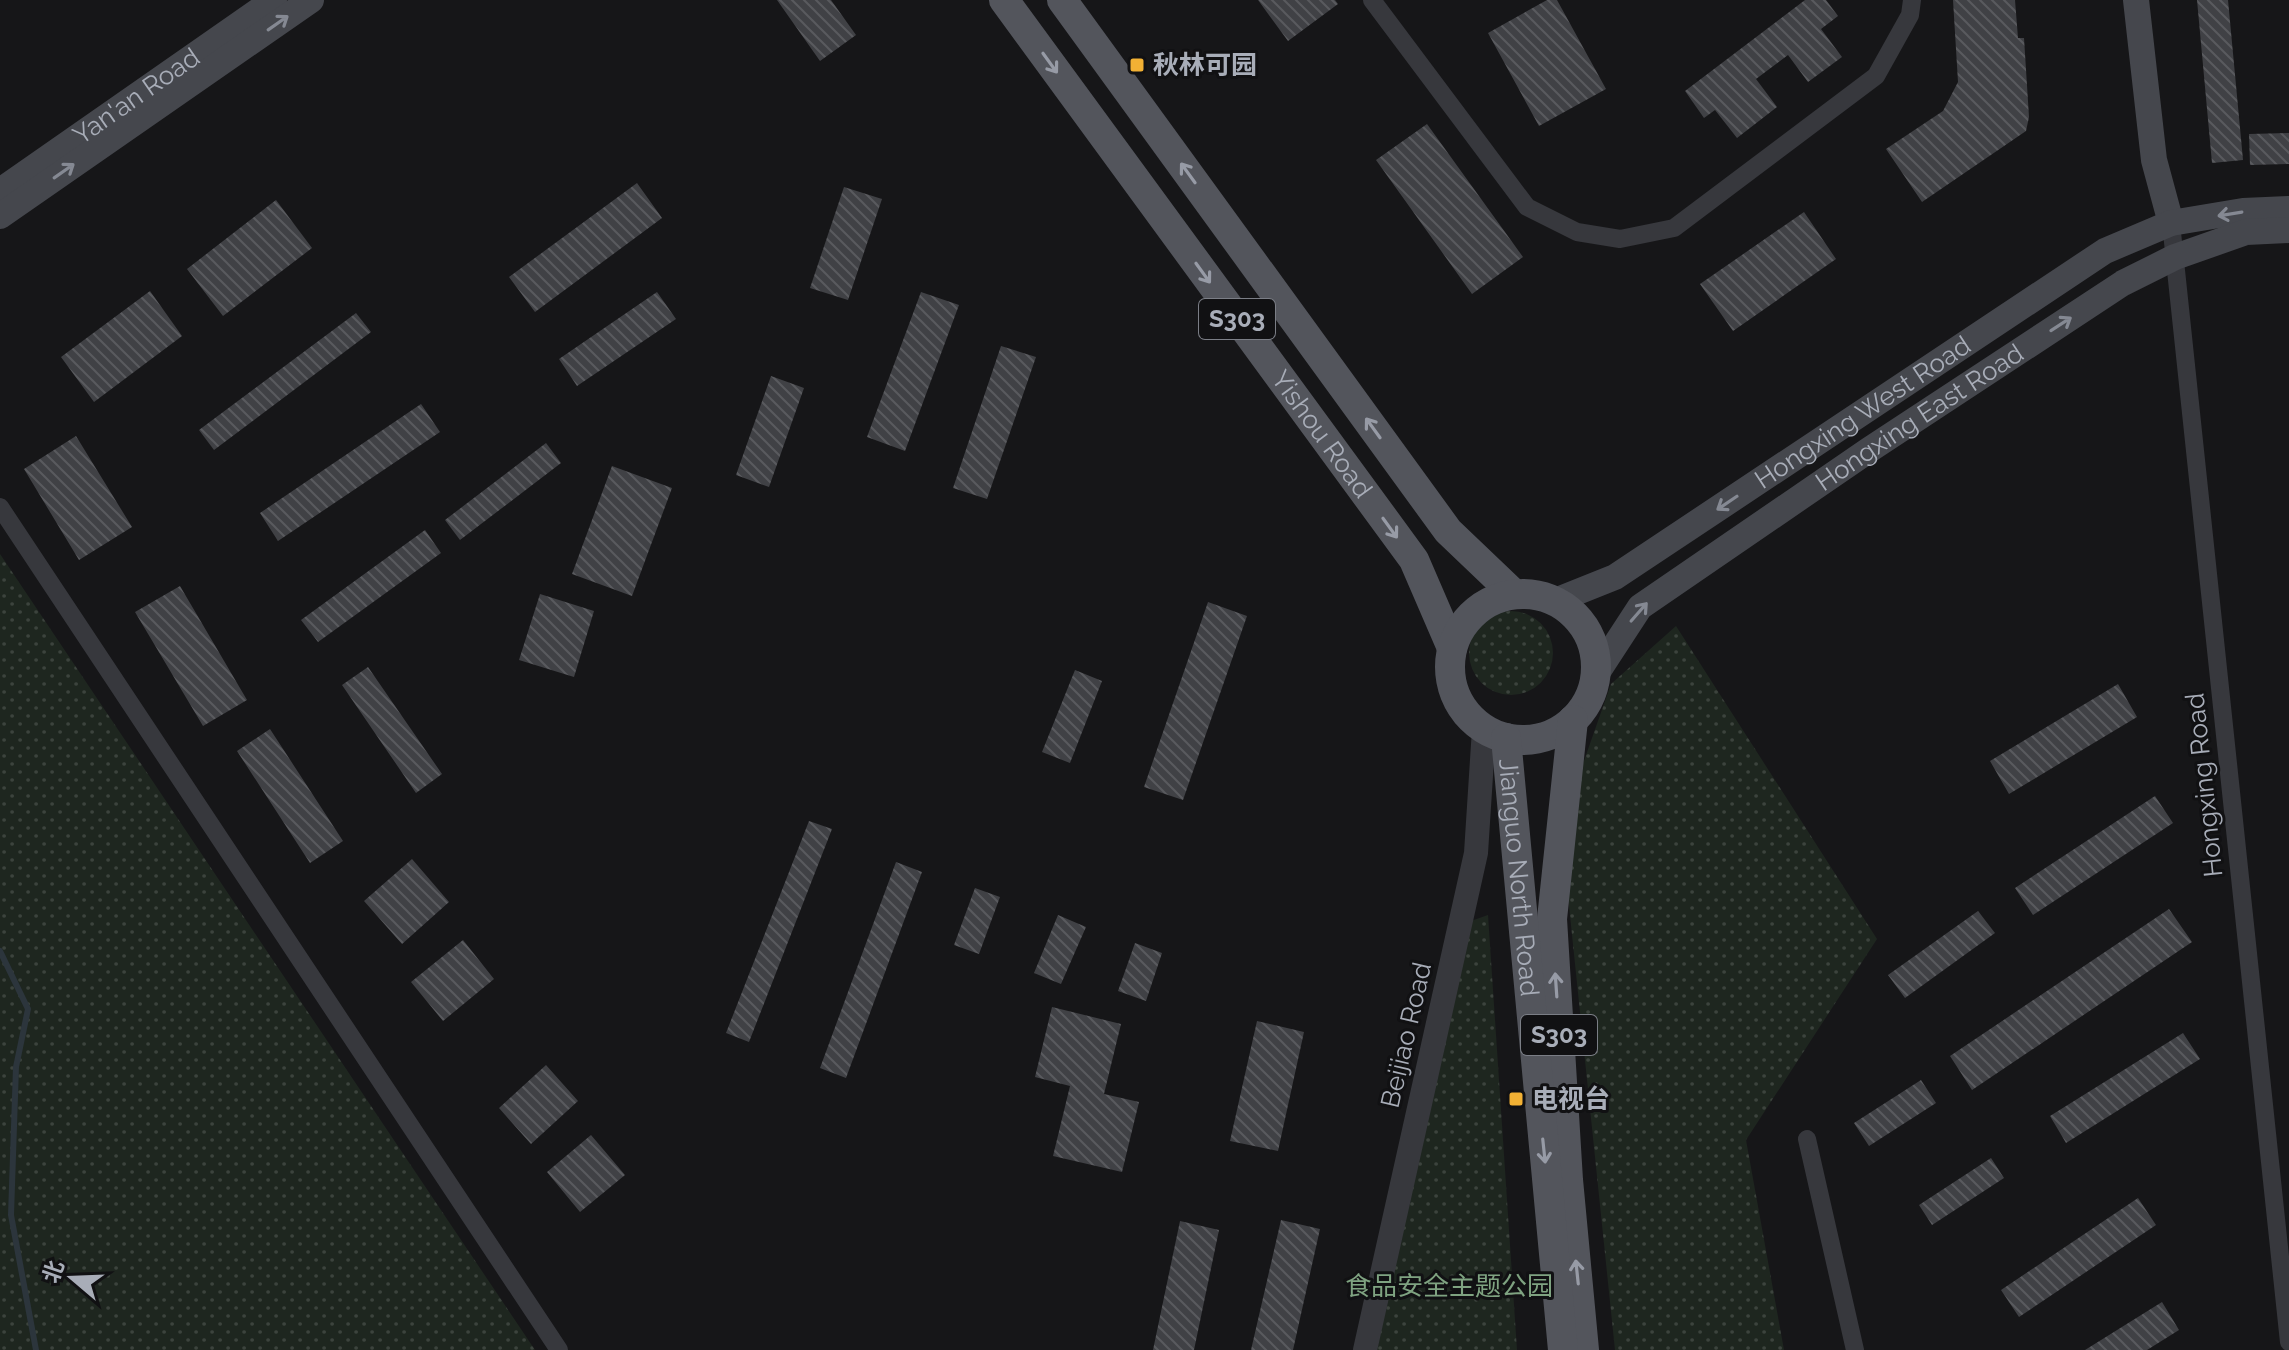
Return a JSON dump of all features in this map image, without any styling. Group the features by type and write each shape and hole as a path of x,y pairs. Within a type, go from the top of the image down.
{"main road":[{"name":"Yan'an Road","path":"0,191 274,0"},
{"path":"0,216 311,0"},
{"name":"Yishou Road","path":"1004,0 1414,560 1452,648"},
{"name":"Yishou Road","path":"1062,0 1448,531 1514,594"},
{"path":"2136,0 2154,160 2171,223 2243,211 2289,209"},
{"name":"Hongxing West Road","path":"1555,601 1615,577 2105,251 2171,223"},
{"name":"Hongxing East Road","path":"1595,676 1640,607 1869,450 2123,283 2175,257 2246,232 2289,230"},
{"path":"1514,594 1535,594 1555,601 1572,612 1586,629 1594,652 1595,676 1588,700 1573,720 1553,733 1530,740 1495,734 1467,714 1455,694 1450,671 1452,648 1461,628 1475,611 1493,600 1514,594"},
{"name":"Jianguo North Road","path":"1573,720 1552,919 1568,1180 1584,1350"},
{"name":"Jianguo North Road","path":"1495,734 1563,1350"}],"street":[{"path":"1372,0 1527,207 1577,232 1620,239 1674,228 1876,76 1910,15 1912,0"},
{"name":"Hongxing Road","path":"2171,223 2289,1342"},
{"path":"0,507 559,1350"},
{"name":"Beijiao Road","path":"1365,1350 1476,853 1495,734"},
{"path":"1807,1139 1855,1350"}],"green space":[{"path":"0,554 535,1350 0,1350"},
{"path":"1511,611 1527,614 1541,623 1550,637 1553,653 1550,669 1541,683 1527,692 1511,695 1495,692 1481,683 1472,669 1469,653 1472,637 1481,623 1495,614"},
{"path":"1676,626 1877,939 1746,1140 1784,1350 1615,1350 1565,867 1579,775 1611,684"},
{"name":"食品安全主题公园","path":"1488,915 1517,1350 1365,1350 1471,921"}],"building":[{"path":"777,0 831,0 856,35 820,61"},
{"path":"1258,0 1335,0 1338,4 1288,41"},
{"path":"1547,0 1557,0 1606,89 1539,126 1488,33"},
{"path":"1805,0 1826,0 1838,16 1821,29 1842,57 1808,82 1788,55 1756,79 1777,107 1737,138 1715,110 1704,118 1685,91"},
{"path":"1953,0 2015,0 2018,38 2024,38 2029,117 2026,131 1922,202 1886,149 1943,111 1958,82"},
{"path":"2197,0 2228,0 2243,160 2212,163"},
{"path":"1427,124 1523,257 1472,294 1376,160"},
{"path":"2289,133 2289,164 2250,165 2249,134"},
{"path":"637,183 662,218 535,312 509,277"},
{"path":"844,187 882,199 848,300 810,288"},
{"path":"276,200 312,248 223,316 187,269"},
{"path":"1804,212 1836,259 1733,331 1700,284"},
{"path":"150,291 182,336 94,402 61,357"},
{"path":"657,292 676,319 577,386 559,359"},
{"path":"921,292 959,305 905,451 867,437"},
{"path":"356,313 371,332 214,450 199,430"},
{"path":"1001,346 1036,357 987,499 953,488"},
{"path":"771,376 804,388 769,487 736,475"},
{"path":"421,404 440,432 278,541 260,513"},
{"path":"76,436 132,527 79,560 24,469"},
{"path":"546,443 561,463 460,540 445,520"},
{"path":"612,466 672,488 632,596 572,574"},
{"path":"425,530 441,553 318,642 301,620"},
{"path":"180,586 247,700 203,726 135,612"},
{"path":"540,594 594,611 574,677 519,660"},
{"path":"1208,602 1247,616 1183,800 1144,787"},
{"path":"368,667 442,774 416,793 342,685"},
{"path":"1075,670 1102,681 1070,763 1042,752"},
{"path":"2118,684 2137,717 2009,794 1990,761"},
{"path":"270,729 343,841 310,863 237,751"},
{"path":"2155,796 2173,823 2033,915 2015,888"},
{"path":"809,821 832,829 749,1042 726,1033"},
{"path":"412,859 449,902 402,944 364,901"},
{"path":"896,862 922,872 846,1078 820,1068"},
{"path":"975,888 1000,897 979,954 954,945"},
{"path":"2169,909 2192,942 1972,1090 1950,1056"},
{"path":"1978,911 1995,933 1905,998 1888,975"},
{"path":"1058,915 1086,927 1061,984 1034,973"},
{"path":"463,940 494,979 443,1021 411,982"},
{"path":"1135,943 1162,953 1146,1001 1118,991"},
{"path":"1052,1007 1121,1024 1104,1094 1139,1102 1122,1172 1053,1156 1070,1086 1035,1077"},
{"path":"1257,1021 1304,1032 1278,1151 1230,1141"},
{"path":"2183,1033 2200,1059 2066,1143 2050,1116"},
{"path":"546,1065 578,1101 531,1144 499,1108"},
{"path":"1921,1080 1936,1103 1869,1146 1854,1123"},
{"path":"591,1135 625,1175 580,1212 547,1172"},
{"path":"1991,1158 2004,1178 1932,1225 1919,1205"},
{"path":"2138,1198 2156,1225 2019,1317 2001,1290"},
{"path":"1281,1220 1320,1229 1293,1350 1251,1350"},
{"path":"1180,1221 1219,1230 1194,1350 1153,1350"},
{"path":"2162,1302 2179,1330 2147,1350 2085,1350"}],"waterway":[{"path":"0,951 28,1009 16,1067 11,1215 36,1350"}],"place":[{"name":"秋林可园","path":"1137,65"},
{"name":"电视台","path":"1516,1099"}]}
